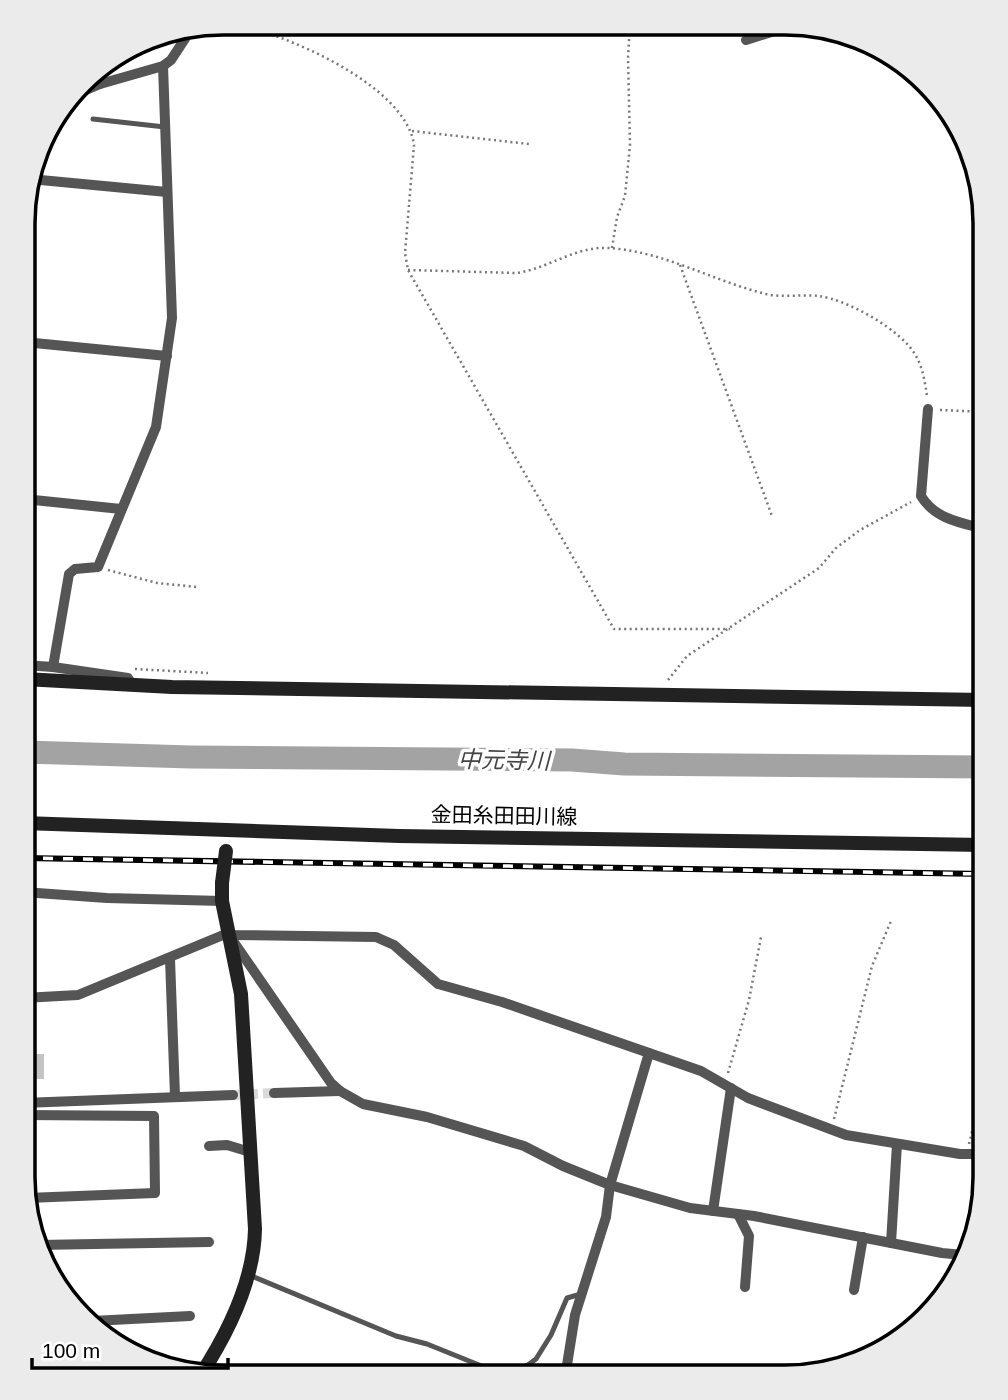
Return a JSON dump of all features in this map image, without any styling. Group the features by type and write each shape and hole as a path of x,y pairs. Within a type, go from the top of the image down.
{"street":[{"path":"746,40 762,35"},
{"path":"95,86 163,66 171,60 185,39"},
{"path":"53,667 69,574 75,569 99,568 156,427 172,318 163,66"},
{"path":"40,180 167,192"},
{"path":"35,343 167,356"},
{"path":"928,409 921,496 928,507 945,517 973,525"},
{"path":"35,500 121,509"},
{"path":"35,666 128,678 132,686"},
{"path":"35,680 132,686 973,700"},
{"name":"金田糸田田川線","path":"35,823 228,831 973,845"},
{"path":"207,1364 232,1316 249,1275 255,1228 241,994 222,901 228,831"},
{"path":"35,893 222,901"},
{"path":"35,997 78,995 228,933 376,937 394,945 438,984 502,1002 701,1071 748,1098 846,1135 973,1154"},
{"path":"230,935 331,1083 363,1104 427,1117 524,1146 563,1166 610,1185 690,1208 738,1214 956,1254"},
{"path":"170,959 176,1096"},
{"path":"567,1365 575,1315 606,1217 610,1185 649,1053"},
{"path":"713,1211 728,1087"},
{"path":"274,1093 340,1091"},
{"path":"35,1102 233,1095"},
{"path":"35,1115 154,1116 155,1193 36,1198"},
{"path":"891,1243 897,1144"},
{"path":"209,1146 227,1145 250,1152"},
{"path":"738,1214 749,1236 745,1287"},
{"path":"854,1290 863,1237"},
{"path":"48,1245 209,1242"},
{"path":"102,1320 190,1316"}],"lane":[{"path":"93,119 165,127"},
{"path":"249,1275 396,1336 427,1344 479,1365"},
{"path":"528,1365 536,1359 551,1335 567,1298 583,1293"}],"path":[{"path":"273,35 327,58 383,96 396,107 412,131 414,145 405,253 408,270 614,629 730,628"},
{"path":"612,248 617,217 625,196 630,145 629,35"},
{"path":"412,131 529,144"},
{"path":"408,270 516,273 531,271 576,253 596,248 612,248 680,265 768,295 817,296 838,300 855,307 901,337 916,355 923,375 928,409 973,411"},
{"path":"680,265 772,516"},
{"path":"668,681 687,656 819,568 836,548 859,530 921,496"},
{"path":"99,568 156,583 197,587"},
{"path":"128,668 208,673"},
{"path":"832,1129 872,966 891,921"},
{"path":"728,1087 761,937"},
{"path":"968,1154 973,1132"}],"building":[{"path":"35,1054 44,1054 44,1079 35,1079"}],"waterway":[{"name":"中元寺川","path":"35,752 191,757 572,760 624,764 973,767"}],"tunnel":[{"path":"233,1095 274,1093"}],"railway":[{"path":"35,858 973,874"}]}
